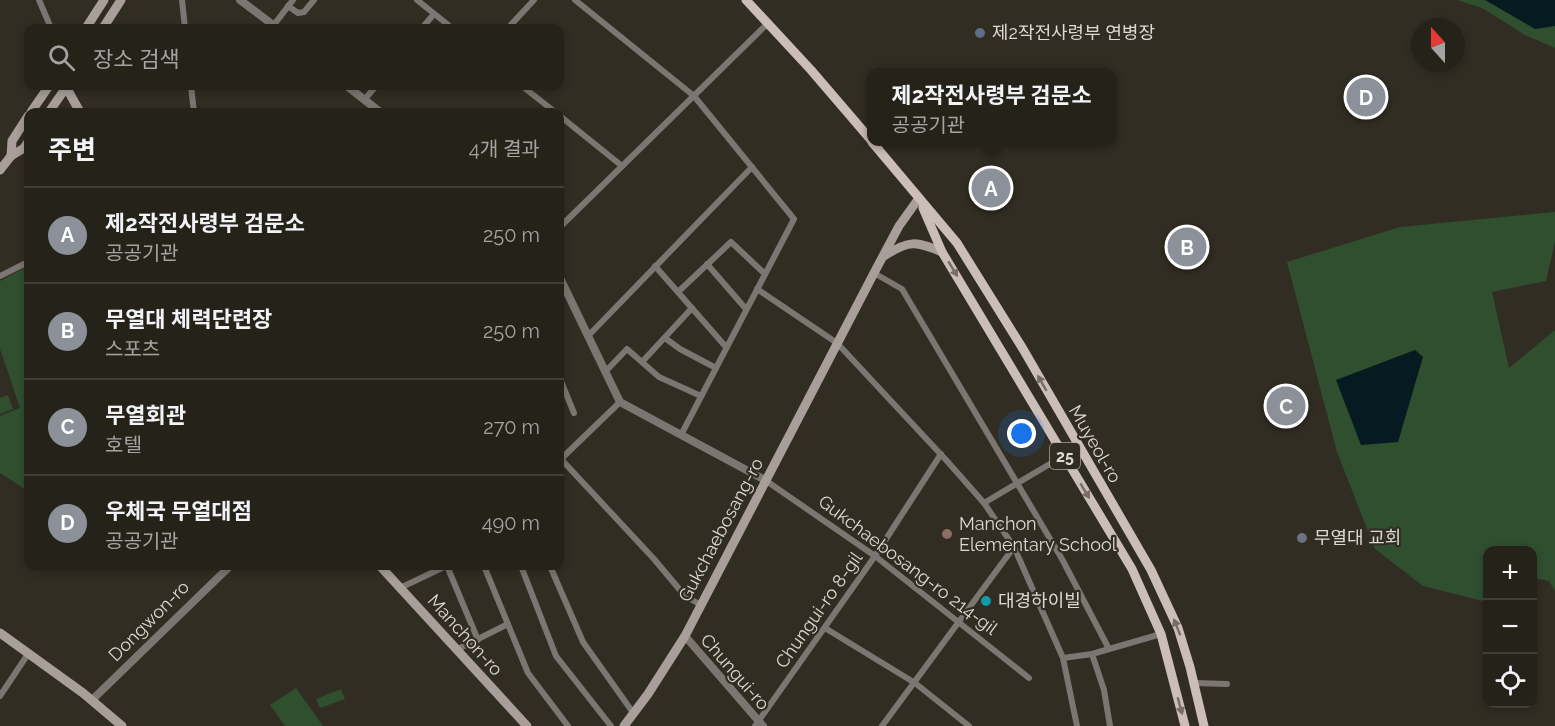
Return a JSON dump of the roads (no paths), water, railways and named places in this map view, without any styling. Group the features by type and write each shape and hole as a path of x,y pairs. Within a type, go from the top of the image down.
{"main road":[{"path":"89,24 104,0"},
{"path":"106,24 121,0"},
{"name":"Muyeol-ro","path":"746,0 867,136"},
{"path":"34,108 46,90"},
{"path":"52,108 64,90"},
{"path":"69,90 78,108"},
{"path":"11,156 12,141 24,123"},
{"name":"Muyeol-ro","path":"875,146 957,243 1150,570 1178,628 1204,726"},
{"path":"0,169 11,156 24,148"},
{"name":"Muyeol-ro","path":"919,198 942,252 1132,569 1161,634 1185,726"},
{"name":"Gukchaebosang-ro","path":"624,726 685,636 882,257 899,226 919,198"},
{"path":"882,257 908,243 918,243 942,252"},
{"name":"Manchon-ro","path":"384,570 526,726"},
{"path":"0,633 92,700 122,726"},
{"path":"1174,684 1194,683"}],"street":[{"path":"39,0 49,24"},
{"path":"182,0 185,24"},
{"path":"240,0 271,24"},
{"path":"277,24 291,3 298,13 304,12 314,0"},
{"path":"417,0 447,24"},
{"path":"512,24 534,0"},
{"path":"575,0 694,96 794,219 681,435"},
{"path":"425,24 434,14"},
{"path":"564,223 768,23"},
{"path":"192,90 195,108"},
{"path":"351,90 375,108"},
{"path":"364,100 373,90"},
{"path":"527,90 550,108"},
{"path":"564,119 622,166"},
{"path":"588,336 752,167"},
{"path":"678,292 731,242 765,274"},
{"path":"0,276 24,264"},
{"path":"707,264 746,309"},
{"path":"655,266 726,347"},
{"path":"874,273 902,289 1062,559 1109,650"},
{"path":"564,286 620,402 765,480"},
{"path":"757,289 837,343 984,503 1014,547 1063,658 1077,726"},
{"path":"642,362 692,308"},
{"path":"665,338 716,368"},
{"path":"605,372 627,349 659,377 700,396"},
{"path":"564,388 574,412"},
{"path":"564,454 620,402"},
{"name":"Chungui-ro 8-gil","path":"759,725 875,556 941,454"},
{"path":"984,503 1065,455"},
{"path":"564,462 654,559 684,596 701,605"},
{"name":"Gukchaebosang-ro 214-gil","path":"765,480 875,556 1029,678"},
{"path":"882,726 1014,547"},
{"name":"Dongwon-ro","path":"92,700 226,570"},
{"path":"400,588 438,570"},
{"path":"449,570 478,640"},
{"path":"486,570 528,673 568,726"},
{"path":"523,570 556,656 611,726"},
{"path":"552,570 583,642 634,714"},
{"path":"456,650 508,624"},
{"path":"825,628 915,683 969,726"},
{"path":"1063,658 1109,650 1161,634"},
{"name":"Chungui-ro","path":"685,636 759,725"},
{"path":"0,696 28,654"},
{"path":"1092,654 1104,690 1110,726"},
{"path":"1194,683 1227,684"}],"water":[{"path":"1485,0 1555,0 1555,26 1535,29"},
{"path":"1415,350 1423,357 1398,442 1361,445 1336,380"}],"place":[{"name":"제2작전사령부 연병장","path":"980,33"},
{"name":"우체국 무열대점","path":"1366,97"},
{"name":"제2작전사령부 검문소","path":"991,188"},
{"name":"무열대 체력단련장","path":"1187,247"},
{"name":"무열회관","path":"1286,406"},
{"name":"Manchon Elementary School","path":"947,534"},
{"name":"무열대 교회","path":"1302,538"},
{"name":"대경하이빌","path":"986,601"}]}
